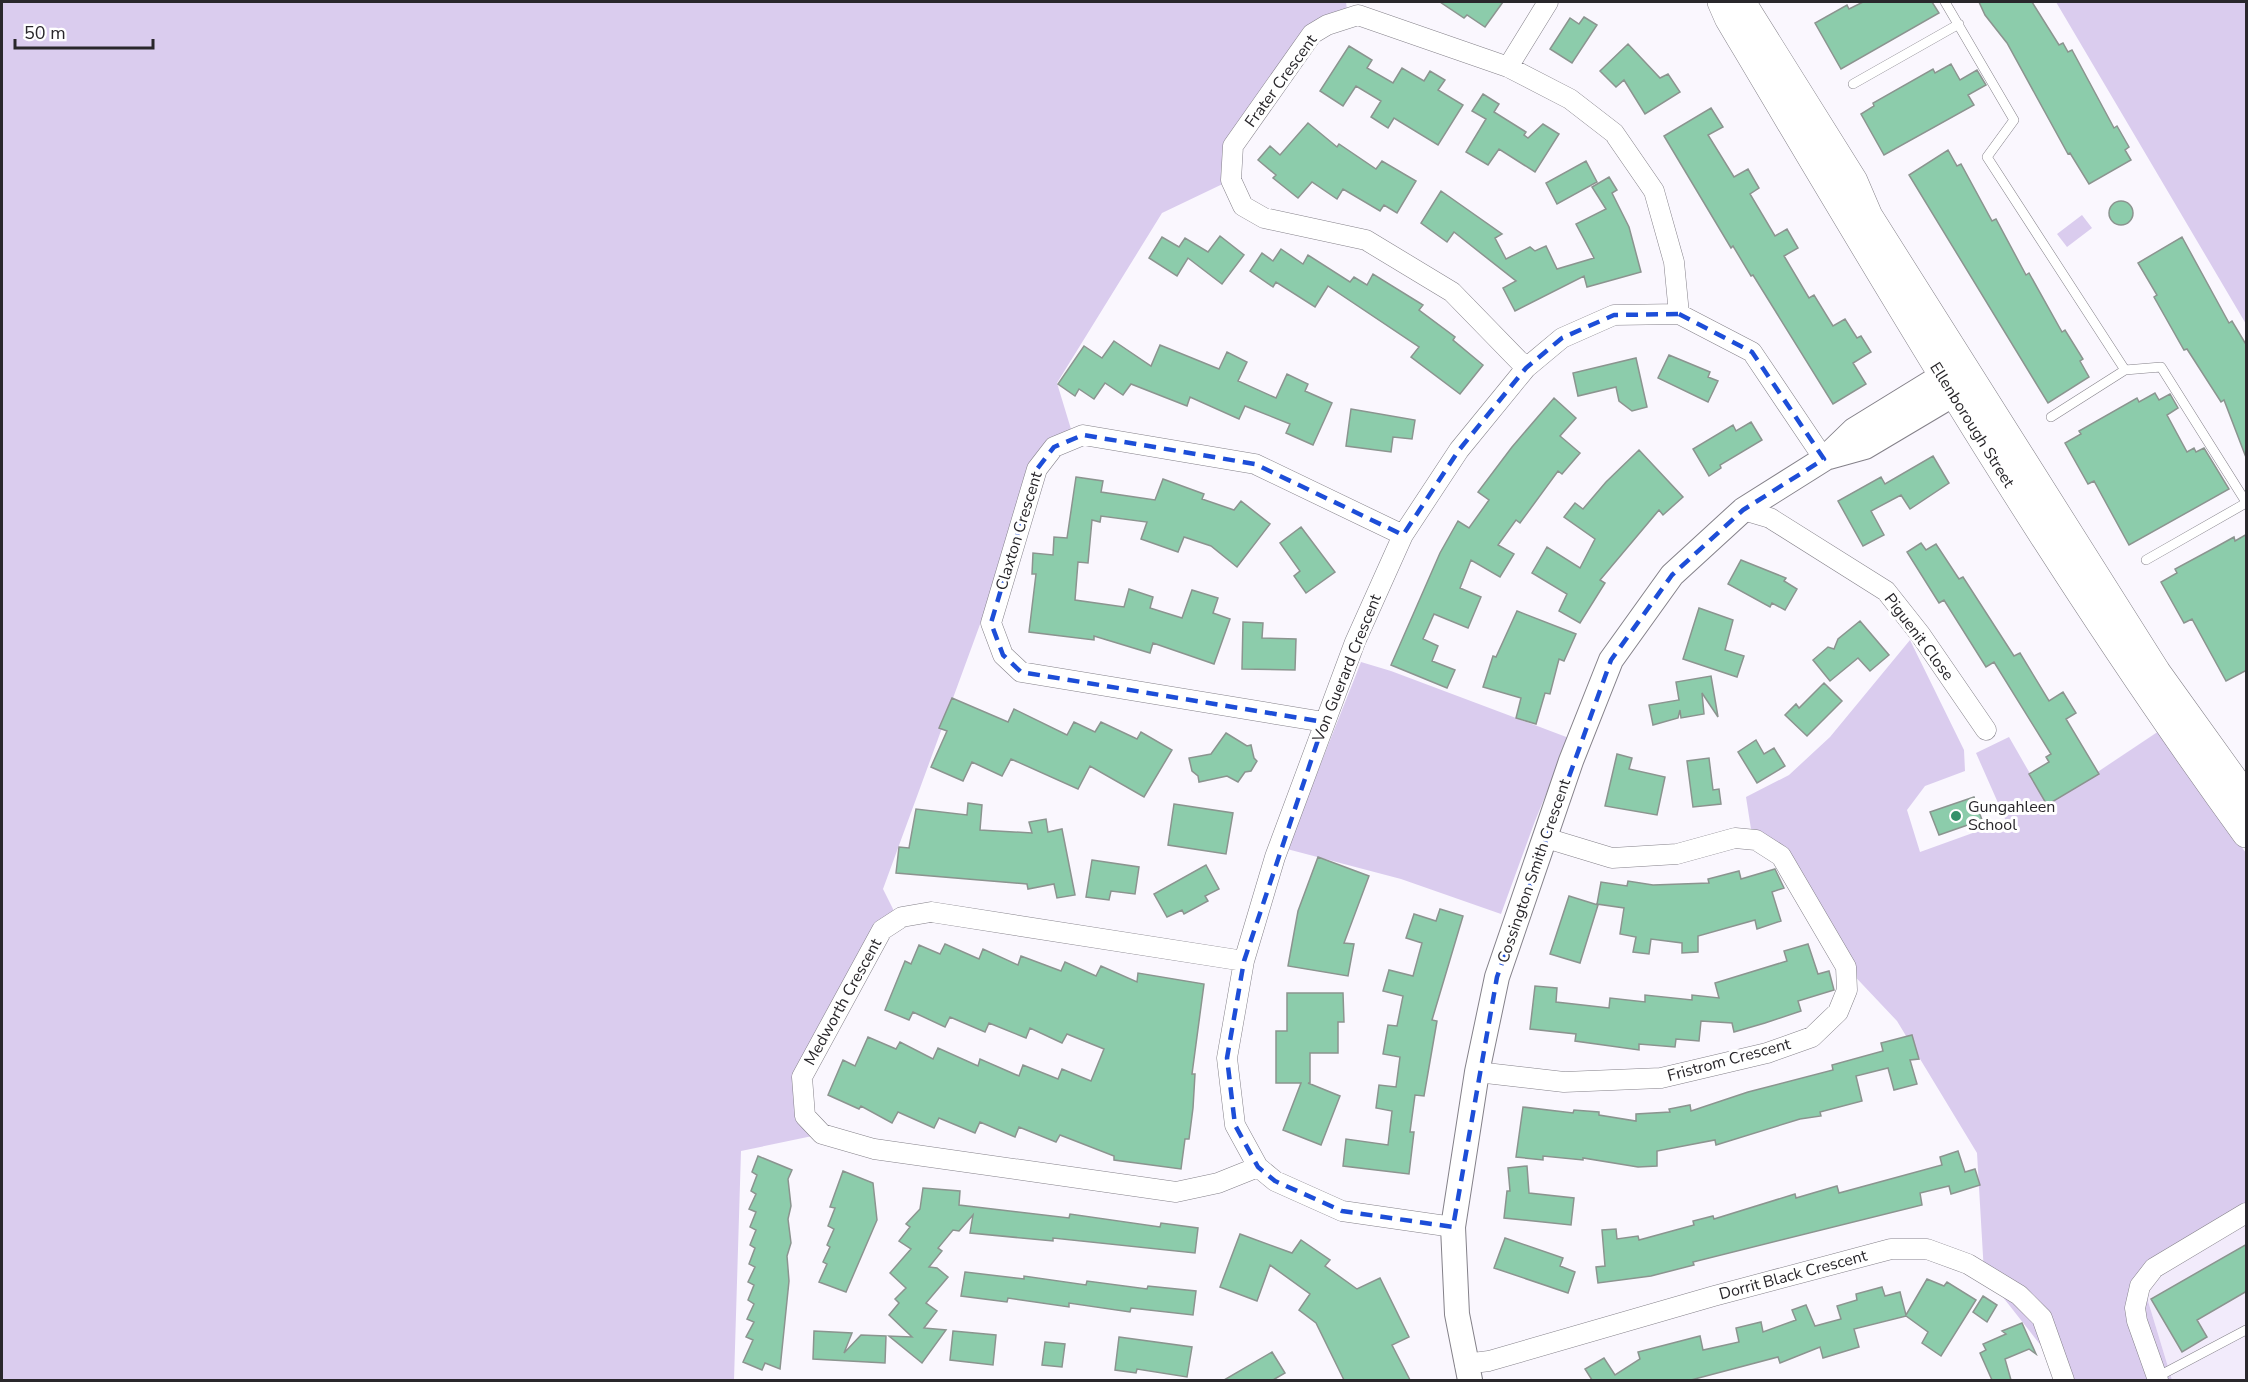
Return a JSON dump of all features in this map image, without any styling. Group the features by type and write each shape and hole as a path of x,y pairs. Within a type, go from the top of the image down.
{"main road":[{"name":"Ellenborough Street","path":"1721,2 1728,18 1958,379 2138,683 2243,808"},
{"name":"Ellenborough Street","path":"1742,2 1854,181 1869,216 1958,379"}],"street":[{"path":"1508,67 1548,2"},
{"name":"Frater Crescent","path":"1526,368 1452,292 1366,240 1264,218 1244,206 1231,180 1233,146 1311,34 1327,25 1358,15 1508,67 1570,99 1614,133 1654,191 1674,262 1678,314"},
{"name":"Von Guerard Crescent","path":"1452,1227 1342,1211 1275,1181 1258,1167 1235,1125 1227,1058 1244,961 1275,857 1355,642 1403,536 1459,450 1526,368 1562,339 1614,315 1678,314 1752,352 1824,459"},
{"name":"Cossington Smith Crescent","path":"1467,1372 1457,1314 1452,1227 1477,1072 1497,977 1571,761 1611,660 1672,575 1743,510 1824,459 1854,430 1958,379"},
{"name":"Claxton Crescent","path":"1324,722 1021,672 1004,655 991,623 1037,468 1054,447 1083,435 1255,464 1403,536"},
{"name":"Piguenit Close","path":"1743,510 1770,518 1886,591 1920,634 1986,730"},
{"name":"Fristrom Crescent","path":"1477,1072 1564,1082 1661,1078 1767,1053 1812,1036 1839,1012 1847,990 1846,967 1781,856 1756,840 1735,838 1677,854 1612,858 1546,838"},
{"name":"Medworth Crescent","path":"1244,961 932,912 902,918 882,930 802,1077 805,1116 822,1134 874,1149 1176,1192 1218,1183 1258,1167"},
{"path":"2157,1379 2137,1321 2135,1308 2140,1286 2154,1268 2247,1213"},
{"name":"Dorrit Black Crescent","path":"1467,1372 1489,1361 1714,1296 1891,1250 1927,1249 1968,1264 2019,1295 2042,1318 2064,1380"}],"lane":[{"path":"1945,2 2014,120 1987,157 2125,370"},
{"path":"1853,84 1959,24"},
{"path":"2050,417 2125,370 2161,367 2247,502 2146,560"},
{"path":"2157,1379 2247,1330"}],"highlighted area":[{"path":"1679,314 1752,352 1824,459 1743,510 1672,575 1611,660 1497,977 1453,1227 1342,1211 1275,1181 1258,1167 1235,1125 1227,1058 1244,961 1324,722 1021,672 1003,655 991,623 1037,469 1054,447 1083,435 1255,464 1403,535 1459,450 1526,368 1562,338 1614,315"}],"shaded area":[{"path":"2,2 1346,2 1347,10 1311,34 1233,146 1231,180 1162,213 1057,383 1074,439 1037,469 883,889 895,913 802,1077 822,1134 741,1151 734,1380 2,1380"},
{"path":"2056,2 2246,2 2246,324"},
{"path":"2082,215 2092,228 2067,247 2057,234"},
{"path":"1910,640 1964,750 1965,771 1925,786 1907,810 1920,852 2006,821 1976,753 2009,737 2048,805 2159,731 2246,853 2246,1217 2141,1278 2172,1380 2068,1380 1984,1273 1977,1153 1897,1021 1846,967 1805,895 1751,829 1746,797 1789,775 1830,737"},
{"path":"1361,662 1391,671 1569,738 1535,821 1501,914 1401,879 1287,849"},
{"path":"2246,1217 2246,1380 2172,1380 2141,1278"}],"building":[{"path":"1440,2 1503,2 1485,27 1467,15 1464,18"},
{"path":"1863,2 1932,2 1939,13 1841,69 1815,23 1847,5 1849,9"},
{"path":"1979,2 2032,2 2059,45 2063,43 2068,52 2072,50 2114,128 2117,126 2129,147 2125,150 2131,160 2089,184 2070,153 2068,154 2007,43 1985,15"},
{"path":"1584,17 1597,25 1572,63 1550,49 1570,18 1579,24"},
{"path":"1628,44 1660,78 1668,74 1680,92 1645,114 1624,80 1616,87 1600,71"},
{"path":"1349,46 1372,60 1367,68 1393,83 1402,68 1424,81 1430,71 1445,80 1438,90 1463,105 1438,145 1394,118 1388,128 1371,117 1381,101 1356,86 1343,106 1320,91"},
{"path":"1951,64 1960,80 1977,70 1986,85 1968,95 1974,105 1884,155 1861,114 1874,106 1873,103 1933,69 1935,73"},
{"path":"1483,94 1499,104 1494,112 1526,132 1524,135 1528,138 1543,124 1559,134 1535,172 1499,149 1488,165 1466,152 1486,119 1472,111"},
{"path":"1711,108 1723,127 1708,135 1734,177 1748,169 1759,188 1750,194 1775,236 1787,229 1798,248 1784,256 1809,298 1814,295 1833,326 1845,319 1857,338 1861,336 1871,352 1853,363 1866,384 1833,404 1753,275 1751,276 1733,246 1731,248 1664,136"},
{"path":"1308,123 1337,147 1339,144 1376,169 1382,161 1416,181 1397,213 1384,205 1380,211 1343,189 1337,199 1312,182 1298,198 1273,178 1276,175 1258,160 1270,146 1280,155"},
{"path":"1948,150 1957,166 1961,164 1992,221 1996,219 2026,275 2029,273 2062,332 2065,330 2083,359 2080,361 2089,377 2048,403 1909,175"},
{"path":"1586,161 1597,182 1557,204 1546,183"},
{"path":"1609,177 1617,190 1612,193 1629,227 1641,272 1587,287 1584,276 1515,311 1503,288 1516,281 1454,232 1447,242 1421,223 1441,191 1502,234 1495,238 1506,259 1530,247 1535,251 1546,246 1557,269 1594,258 1576,224 1606,209 1592,187"},
{"path":"2121,201 2129,205 2133,213 2129,221 2121,225 2113,221 2109,213 2113,205"},
{"path":"1220,236 1244,255 1222,284 1188,258 1177,276 1149,258 1162,237 1179,247 1185,238 1208,252"},
{"path":"2182,237 2229,323 2232,321 2247,346 2247,460 2224,400 2221,402 2187,349 2184,350 2154,297 2157,295 2138,263"},
{"path":"1281,249 1303,264 1308,255 1350,282 1354,277 1367,285 1373,274 1423,305 1419,310 1455,337 1453,340 1483,365 1460,394 1411,357 1419,347 1328,286 1315,307 1276,282 1273,287 1250,271 1262,253 1273,261"},
{"path":"1114,341 1151,366 1160,345 1219,369 1227,352 1247,362 1238,381 1276,398 1287,374 1308,384 1305,391 1332,403 1313,445 1286,433 1290,424 1245,406 1239,419 1190,397 1187,406 1131,384 1123,395 1105,383 1094,399 1079,389 1075,396 1058,384 1084,346 1102,358"},
{"path":"1669,355 1710,372 1708,377 1718,381 1708,402 1658,378"},
{"path":"1636,358 1647,407 1632,411 1619,401 1616,387 1578,396 1573,373"},
{"path":"2155,393 2159,400 2170,394 2178,408 2167,415 2187,452 2194,448 2196,452 2204,448 2229,489 2129,545 2094,481 2088,484 2065,443 2081,434 2079,431 2137,398 2139,402"},
{"path":"1554,398 1576,418 1560,436 1580,453 1562,474 1558,471 1520,523 1516,520 1498,545 1514,554 1500,577 1471,560 1460,588 1481,597 1468,628 1434,614 1423,639 1438,646 1432,661 1455,670 1447,688 1391,665 1440,553 1458,521 1469,528 1489,500 1478,492 1512,447"},
{"path":"1351,409 1415,420 1412,439 1393,437 1391,452 1346,446"},
{"path":"1751,422 1762,440 1720,465 1721,468 1709,476 1693,449 1733,425 1736,431"},
{"path":"1639,450 1683,497 1663,515 1659,510 1600,580 1605,583 1580,623 1559,611 1567,594 1532,573 1547,547 1580,568 1595,539 1564,517 1575,503 1583,509 1606,482"},
{"path":"1933,456 1949,483 1910,509 1901,495 1871,511 1884,535 1863,546 1838,501 1881,477 1885,484"},
{"path":"1076,477 1103,481 1101,492 1155,500 1163,479 1204,494 1202,499 1234,510 1241,501 1270,524 1237,567 1211,546 1184,537 1178,552 1141,539 1147,522 1101,516 1100,522 1092,520 1088,563 1078,562 1075,600 1124,607 1129,589 1153,597 1150,608 1182,618 1192,590 1218,598 1213,613 1230,619 1214,664 1153,643 1150,653 1094,636 1094,640 1029,632 1036,574 1032,574 1033,553 1053,555 1054,537 1067,538"},
{"path":"1301,527 1335,572 1306,593 1294,576 1300,571 1280,543"},
{"path":"2247,534 2247,670 2226,681 2192,619 2184,623 2161,582 2177,573 2175,569 2234,537 2235,541"},
{"path":"1921,543 1926,550 1936,544 1959,579 1963,577 2014,656 2020,653 2049,701 2063,692 2076,713 2066,719 2099,774 2047,805 2029,774 2049,762 2046,757 2051,754 1994,662 1986,667 1944,600 1939,603 1907,552"},
{"path":"1741,560 1786,578 1784,581 1797,589 1785,610 1772,603 1770,607 1728,584"},
{"path":"1699,608 1733,620 1725,650 1744,656 1737,677 1683,659"},
{"path":"1517,611 1576,634 1564,661 1559,659 1550,694 1545,693 1536,724 1516,718 1521,698 1483,687 1493,656 1496,657"},
{"path":"1860,621 1889,655 1870,671 1858,658 1830,681 1813,660 1828,647 1834,649 1838,639"},
{"path":"1243,622 1263,623 1262,638 1296,639 1295,670 1242,669"},
{"path":"1711,676 1718,717 1702,693 1704,714 1681,718 1680,710 1678,718 1653,725 1649,705 1679,700 1676,682"},
{"path":"1824,683 1842,701 1807,736 1785,715 1796,704 1799,708"},
{"path":"952,698 1008,722 1014,709 1067,735 1074,722 1095,732 1101,722 1137,739 1141,732 1172,750 1144,797 1090,766 1078,789 1011,759 1002,776 972,762 963,781 931,767 947,731 939,728"},
{"path":"1226,733 1247,746 1251,745 1257,761 1251,771 1245,772 1238,782 1227,776 1199,782 1198,776 1192,771 1189,758 1211,754"},
{"path":"1756,740 1764,754 1774,748 1785,766 1757,783 1738,752"},
{"path":"1617,754 1632,758 1629,769 1665,777 1657,815 1605,806"},
{"path":"1709,758 1713,790 1719,789 1721,804 1693,807 1687,761"},
{"name":"Gungahleen School","path":"1974,797 1982,820 1939,835 1930,812"},
{"path":"968,803 982,805 980,830 1032,833 1029,822 1046,819 1048,832 1062,829 1075,895 1057,898 1054,884 1028,889 1027,884 896,873 899,847 909,848 916,809 967,815"},
{"path":"1174,804 1233,813 1226,854 1168,845"},
{"path":"1318,857 1369,876 1344,943 1354,944 1348,976 1288,966 1298,911"},
{"path":"1092,860 1139,867 1135,894 1111,891 1109,900 1086,897"},
{"path":"1206,865 1219,889 1205,896 1208,901 1184,914 1182,910 1167,917 1154,894"},
{"path":"1775,869 1784,888 1772,892 1781,921 1757,929 1755,920 1698,936 1698,952 1682,953 1682,943 1651,939 1649,954 1633,952 1636,937 1620,934 1624,908 1597,904 1601,882 1627,886 1628,881 1653,885 1709,883 1708,879 1739,871 1741,879"},
{"path":"1569,896 1598,905 1580,963 1550,954"},
{"path":"1440,909 1463,916 1432,1020 1437,1021 1424,1096 1415,1095 1410,1132 1414,1132 1409,1174 1343,1166 1346,1139 1388,1145 1392,1111 1376,1108 1379,1085 1396,1087 1400,1057 1383,1054 1388,1025 1397,1026 1403,996 1383,991 1389,970 1413,976 1422,943 1406,938 1414,914 1436,921"},
{"path":"945,944 979,959 983,949 1018,965 1021,956 1061,971 1065,962 1096,976 1101,966 1137,982 1138,973 1204,984 1192,1074 1195,1074 1193,1108 1189,1139 1185,1139 1181,1169 1114,1160 1114,1156 1060,1135 1056,1142 1019,1127 1015,1137 980,1122 975,1133 939,1118 934,1128 898,1112 892,1123 861,1106 859,1109 828,1095 843,1060 855,1066 868,1037 896,1049 900,1042 933,1059 938,1048 978,1066 980,1059 1019,1076 1023,1065 1058,1079 1062,1069 1091,1081 1104,1049 1067,1034 1062,1043 1030,1028 1026,1038 989,1023 985,1032 950,1017 945,1027 913,1012 909,1020 885,1010 905,961 911,964 919,945 940,954"},
{"path":"1808,944 1818,974 1829,971 1834,990 1798,1001 1801,1011 1765,1023 1734,1032 1732,1023 1701,1021 1699,1041 1676,1039 1675,1047 1639,1044 1639,1050 1575,1041 1576,1034 1530,1029 1535,986 1557,988 1556,1002 1609,1008 1610,998 1645,1002 1645,995 1692,1000 1692,995 1719,998 1715,983 1787,961 1784,951"},
{"path":"1287,993 1343,993 1344,1022 1338,1022 1338,1053 1310,1053 1310,1083 1308,1083 1340,1096 1321,1145 1283,1130 1301,1083 1276,1083 1276,1031 1287,1031"},
{"path":"1912,1035 1919,1059 1910,1060 1917,1084 1894,1090 1888,1068 1856,1076 1862,1101 1820,1112 1821,1116 1800,1119 1716,1145 1715,1140 1657,1151 1657,1166 1638,1167 1583,1158 1583,1160 1543,1156 1543,1160 1516,1157 1523,1107 1573,1113 1574,1110 1599,1112 1599,1115 1636,1121 1636,1114 1670,1112 1669,1109 1690,1105 1691,1111 1748,1092 1833,1070 1832,1065 1883,1051 1881,1043"},
{"path":"1958,1151 1965,1172 1975,1169 1980,1185 1951,1194 1949,1186 1920,1193 1922,1205 1693,1262 1694,1265 1651,1276 1598,1283 1596,1267 1605,1266 1602,1230 1616,1229 1617,1239 1638,1236 1639,1240 1694,1225 1693,1221 1713,1216 1714,1219 1795,1194 1796,1198 1837,1186 1839,1193 1942,1165 1940,1157"},
{"path":"758,1156 792,1170 788,1179 791,1206 788,1219 791,1243 787,1256 789,1281 780,1369 765,1363 762,1370 743,1362 753,1340 746,1337 754,1322 747,1319 754,1304 748,1300 754,1285 748,1282 755,1267 749,1264 755,1248 750,1245 756,1230 750,1227 756,1212 749,1209 756,1194 751,1191 757,1175 752,1172"},
{"path":"1527,1166 1529,1193 1574,1198 1571,1225 1504,1218 1507,1191 1510,1191 1508,1168"},
{"path":"843,1171 873,1183 877,1220 846,1292 819,1282 827,1264 823,1262 830,1247 827,1245 834,1229 828,1226 835,1208 830,1207"},
{"path":"923,1188 960,1191 959,1205 1069,1218 1070,1214 1160,1227 1161,1223 1198,1228 1195,1253 1053,1238 1053,1241 970,1233 973,1215 959,1231 953,1230 938,1248 942,1251 929,1267 937,1268 948,1277 926,1303 937,1311 924,1328 946,1330 922,1363 889,1336 912,1337 889,1315 899,1303 895,1299 906,1288 890,1273 911,1249 899,1241 910,1227 906,1224 920,1209"},
{"path":"1240,1234 1292,1253 1301,1240 1330,1260 1325,1266 1357,1289 1380,1278 1409,1337 1392,1345 1410,1380 1344,1380 1316,1323 1299,1310 1310,1294 1270,1265 1257,1301 1220,1287"},
{"path":"1505,1238 1563,1258 1560,1266 1575,1272 1568,1293 1494,1268"},
{"path":"2247,1244 2247,1291 2197,1320 2207,1337 2182,1352 2151,1299"},
{"path":"965,1272 1024,1279 1024,1276 1086,1285 1087,1281 1147,1289 1148,1286 1196,1291 1193,1315 1131,1308 1130,1312 1069,1303 1069,1307 1008,1298 1007,1302 961,1296"},
{"path":"1927,1279 1944,1286 1947,1282 1976,1300 1941,1356 1922,1343 1928,1332 1906,1316 1854,1329 1859,1347 1823,1358 1820,1347 1780,1363 1778,1357 1691,1380 1592,1380 1585,1369 1604,1358 1615,1375 1640,1359 1638,1352 1700,1336 1703,1350 1739,1342 1736,1328 1761,1322 1763,1332 1796,1320 1792,1310 1806,1305 1815,1326 1841,1319 1837,1306 1857,1300 1856,1294 1882,1287 1885,1296 1900,1292 1906,1315"},
{"path":"1983,1296 1997,1305 1987,1322 1973,1312"},
{"path":"2022,1323 2036,1354 2029,1349 2005,1359 2011,1380 1992,1380 1980,1353 1986,1350 1983,1344 2006,1334 2002,1331"},
{"path":"814,1331 852,1333 844,1353 861,1335 886,1336 885,1363 813,1359"},
{"path":"953,1331 996,1335 993,1365 950,1360"},
{"path":"1119,1337 1192,1347 1187,1377 1137,1369 1136,1373 1115,1370"},
{"path":"1045,1342 1065,1344 1062,1367 1042,1365"},
{"path":"1272,1352 1285,1373 1273,1380 1224,1380"}],"place":[{"name":"Gungahleen School","path":"1956,816"}]}
